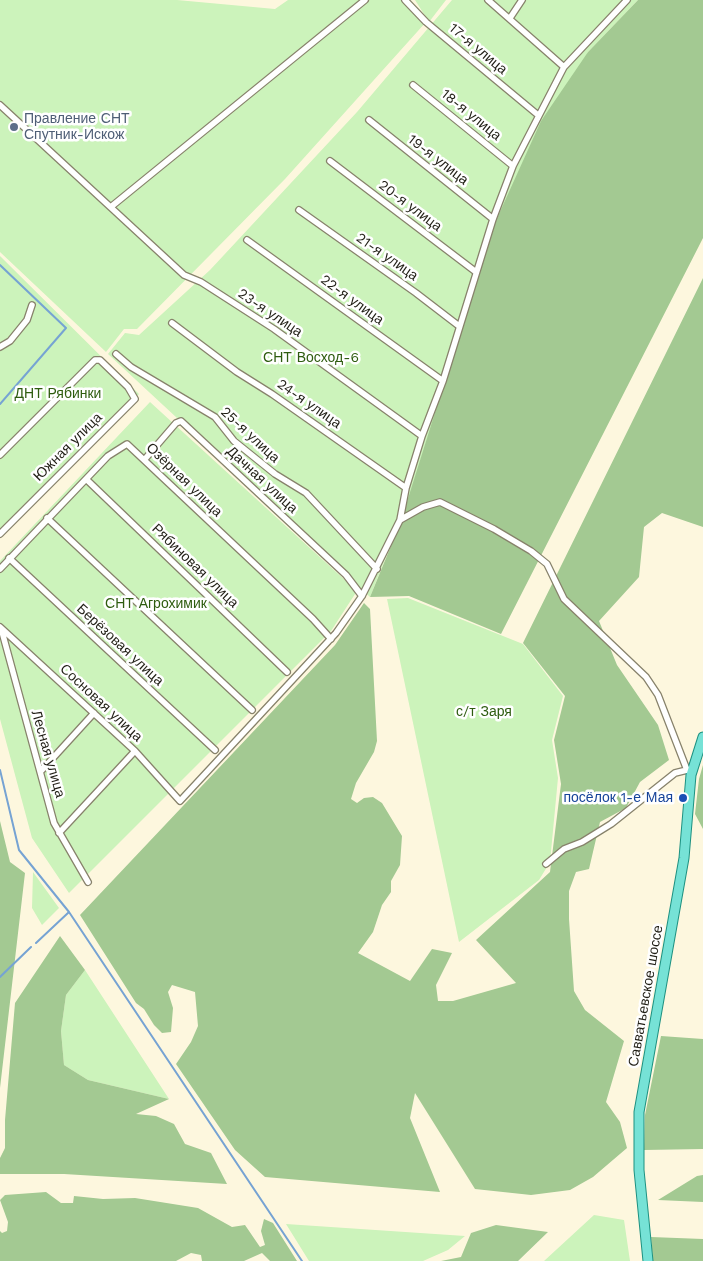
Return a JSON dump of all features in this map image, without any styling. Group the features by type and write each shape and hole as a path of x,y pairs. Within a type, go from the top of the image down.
{"main road":[{"name":"Савватьевское шоссе","path":"648,1261 639,1170 638,1119 684,858 689,771 703,737"}],"street":[{"path":"112,206 365,0"},
{"name":"17-я улица","path":"405,0 426,22 538,115"},
{"path":"488,0 564,66"},
{"path":"510,18 522,0"},
{"path":"331,639 362,596 400,520 406,488 422,436 443,381 493,219 513,166 564,66 627,0"},
{"name":"18-я улица","path":"412,85 513,166"},
{"name":"23-я улица","path":"0,105 112,206 184,275 201,282 274,329 422,436"},
{"name":"19-я улица","path":"369,120 493,219"},
{"name":"20-я улица","path":"330,161 476,272"},
{"name":"21-я улица","path":"299,210 416,292 459,326"},
{"name":"22-я улица","path":"247,240 443,381"},
{"path":"0,347 10,341 27,320 32,305"},
{"name":"24-я улица","path":"172,323 237,372 272,394 406,488"},
{"name":"25-я улица","path":"116,354 131,367 215,417 241,447 275,474 306,493 377,568"},
{"name":"Южная улица","path":"0,455 95,360 100,360 128,387 135,399 0,534"},
{"name":"Дачная улица","path":"145,459 176,423 181,421 346,575 362,596"},
{"name":"Озёрная улица","path":"0,568 108,456 120,446 127,444 145,459 331,639"},
{"name":"Рябиновая улица","path":"86,479 287,672"},
{"path":"400,520 423,507 440,502 494,529 531,551 547,564 564,599 646,678 658,695 689,771 675,773 611,824 582,842 564,849 546,864"},
{"path":"47,518 252,710"},
{"name":"Берёзовая улица","path":"8,558 215,750"},
{"name":"Сосновая улица","path":"0,627 134,751 180,801 331,639"},
{"name":"Лесная улица","path":"0,627 59,833 88,882"},
{"path":"40,768 42,770 94,713"},
{"path":"59,833 134,751"}],"green space":[{"path":"0,0 177,0 275,9 288,0 410,0 426,22 285,179 137,329 124,329 106,352 0,252"},
{"path":"415,0 446,0 429,22"},
{"name":"СНТ Восход-6","path":"452,0 638,0 588,52 370,597 108,354 125,333 139,335 210,270 357,112"},
{"path":"638,0 703,0 703,238 501,634 409,596 370,597 400,524 494,225 541,121 588,52"},
{"name":"ДНТ Рябинки","path":"0,256 139,394 0,536"},
{"path":"703,278 703,527 662,513 644,527 639,577 599,621 617,665 658,725 669,760 640,782 626,808 600,822 589,869 576,872 569,891 574,991 585,1010 624,1041 606,1102 620,1122 627,1148 593,1177 570,1190 531,1195 475,1189 415,1093 410,1118 440,1192 265,1177 235,1150 176,1064 191,1042 198,1026 195,992 172,985 168,992 173,1008 171,1032 162,1033 154,1025 144,1009 136,1003 80,915 335,645 364,603 370,609 377,741 374,752 356,783 351,799 357,803 364,798 373,797 382,803 402,836 400,865 391,881 391,892 382,905 373,932 358,953 410,981 432,949 452,953 436,985 438,1001 453,1001 516,983 476,940 550,872 561,784 554,740 565,696 523,643"},
{"name":"СНТ Агрохимик","path":"150,402 357,591 331,631 69,893 32,838 0,719 0,561"},
{"name":"с/т Заря","path":"408,598 523,644 563,696 552,740 558,778 550,862 539,880 459,942 387,599"},
{"path":"703,765 703,829 695,814 699,779"},
{"path":"0,821 10,862 25,873 0,1088"},
{"path":"33,872 59,908 42,925 32,908"},
{"path":"60,936 85,970 66,995 61,1031 64,1065 88,1080 169,1099 136,1114 156,1116 174,1124 185,1144 211,1153 227,1184 64,1174 0,1174 0,1158 5,1148 5,1120 15,1003"},
{"path":"85,970 169,1099 88,1080 64,1065 61,1031 66,995"},
{"path":"661,1036 703,1039 703,1149 644,1150 645,1115"},
{"path":"703,1175 703,1202 658,1200 697,1176"},
{"path":"46,1192 61,1203 73,1203 74,1196 103,1199 135,1198 198,1208 232,1227 245,1225 260,1247 265,1245 261,1231 264,1219 273,1223 297,1261 270,1261 262,1253 244,1261 202,1261 201,1255 191,1253 176,1261 0,1261 0,1231 2,1233 7,1231 8,1222 0,1200 5,1195"},
{"path":"594,1215 624,1220 630,1261 544,1261"},
{"path":"286,1224 465,1236 448,1250 423,1261 309,1261"},
{"path":"496,1225 548,1232 518,1261 441,1261 461,1257 471,1233"},
{"path":"651,1237 703,1239 703,1261 653,1261"}],"waterway":[{"path":"0,265 66,328 0,404"},
{"path":"0,770 19,850 69,912 302,1261"},
{"path":"36,943 69,912"},
{"path":"0,977 31,947"}],"place":[{"name":"Правление СНТ Спутник-Искож","path":"14,127"},
{"name":"посёлок 1-е Мая","path":"683,798"}]}
